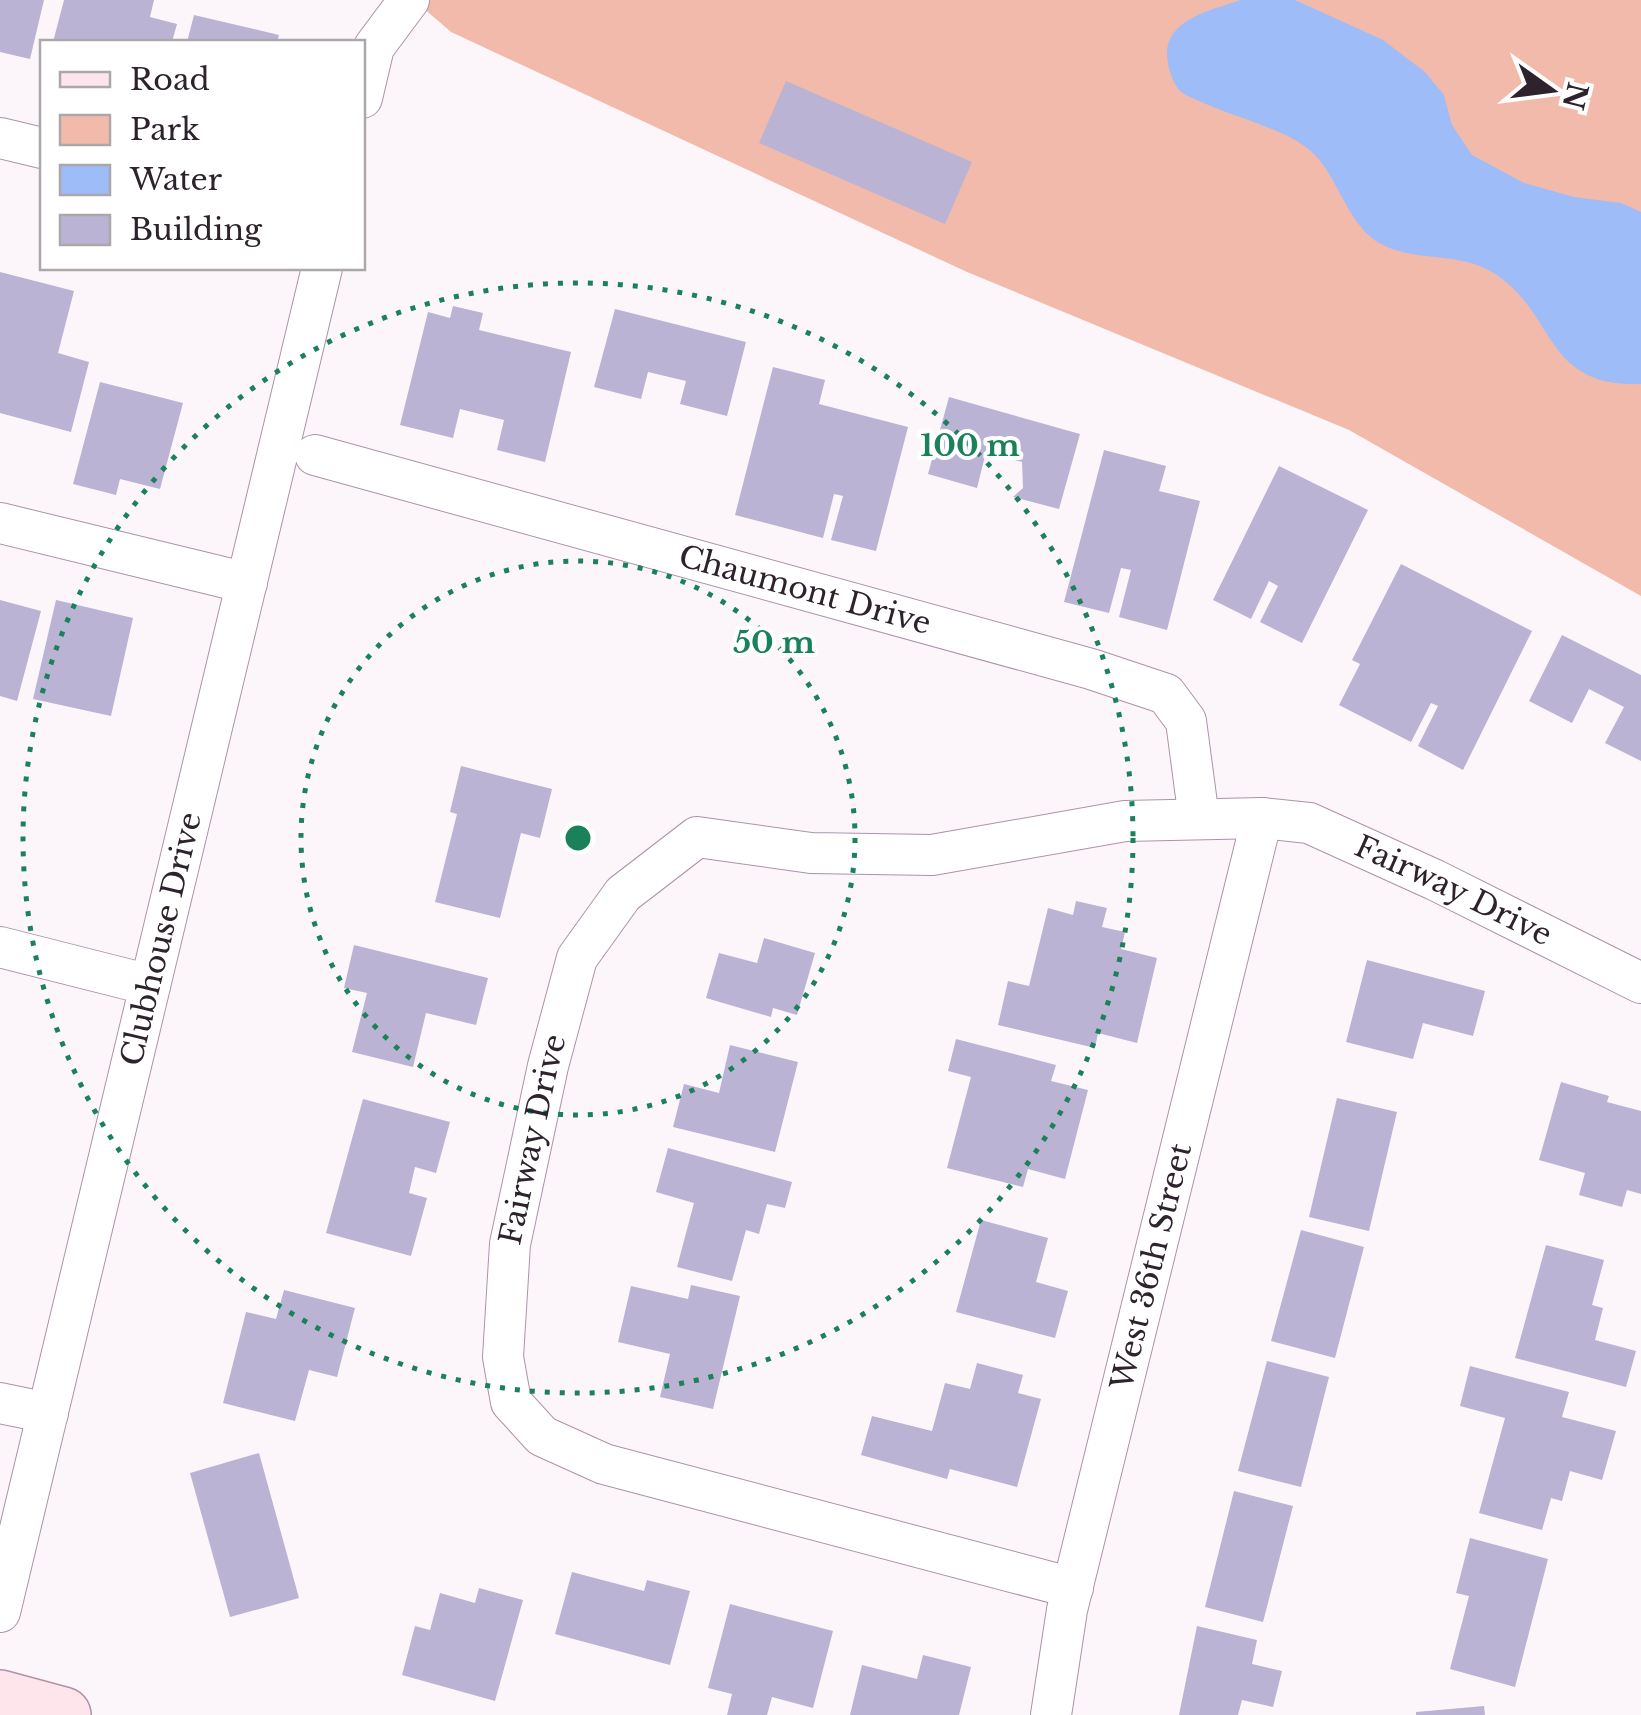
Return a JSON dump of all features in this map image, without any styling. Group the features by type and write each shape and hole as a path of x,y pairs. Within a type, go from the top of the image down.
{"street":[{"path":"365,86 374,48 409,0"},
{"path":"0,138 40,148"},
{"name":"Clubhouse Drive","path":"0,1612 322,270"},
{"name":"Chaumont Drive","path":"315,455 1091,669 1166,694 1186,721 1198,819"},
{"path":"0,523 247,583"},
{"name":"Fairway Drive","path":"1073,1588 604,1464 542,1436 511,1402 504,1358 510,1244 548,1066 577,958 623,894 698,836 812,852 932,855 1125,821 1262,818 1308,823 1435,880 1641,983"},
{"name":"West 36th Street","path":"1051,1715 1073,1588 1262,818"},
{"path":"0,948 150,985"},
{"path":"0,1403 48,1414"},
{"path":"0,1698 63,1715"}],"green space":[{"path":"414,0 1641,0 1641,596 1349,430 967,272 451,32"}],"water":[{"path":"1241,0 1295,0 1383,40 1425,72 1444,95 1452,125 1472,155 1524,183 1574,197 1621,203 1641,212 1641,384 1609,382 1585,374 1567,361 1513,288 1492,272 1466,262 1410,254 1371,238 1353,216 1324,166 1305,146 1179,90 1167,58 1175,32 1194,17"}],"building":[{"path":"0,0 44,0 30,59 0,52"},
{"path":"64,0 154,0 150,17 177,24 173,40 54,40"},
{"path":"194,15 279,35 278,40 188,40"},
{"path":"786,81 972,162 945,224 759,143"},
{"path":"0,272 74,291 58,353 89,362 71,432 0,413"},
{"path":"453,306 483,313 479,330 571,352 545,462 497,450 504,420 460,409 453,438 400,425 428,312 450,318"},
{"path":"615,309 746,342 727,416 680,404 686,381 648,372 641,399 594,387"},
{"path":"773,367 825,380 819,404 908,427 876,551 831,540 843,496 834,494 823,538 735,515"},
{"path":"100,382 183,403 160,489 120,479 116,495 73,484"},
{"path":"949,397 1080,434 1059,509 1013,497 1023,488 1022,462 986,452 977,488 928,474"},
{"path":"1104,450 1166,466 1159,491 1200,501 1167,630 1119,617 1131,570 1121,568 1109,613 1064,602"},
{"path":"1279,466 1368,510 1302,643 1260,622 1278,586 1269,581 1251,619 1213,600"},
{"path":"1401,564 1532,631 1463,770 1418,746 1438,706 1431,703 1411,742 1339,705 1360,664 1352,660"},
{"path":"0,600 41,611 17,701 0,696"},
{"path":"56,600 133,618 111,716 33,699"},
{"path":"1562,635 1641,675 1641,761 1605,743 1624,707 1589,689 1572,723 1529,701"},
{"path":"461,766 552,789 540,838 521,833 500,918 435,902 457,814 450,812"},
{"path":"1076,901 1107,908 1102,927 1125,932 1121,949 1157,958 1137,1043 1098,1033 1095,1048 998,1025 1008,981 1029,986 1048,908 1073,915"},
{"path":"764,938 815,953 797,1015 773,1008 771,1017 706,998 719,953 757,963"},
{"path":"354,945 488,978 476,1025 426,1013 413,1067 352,1052 367,993 344,988"},
{"path":"1367,960 1485,991 1473,1036 1423,1023 1413,1059 1346,1042"},
{"path":"956,1039 1056,1065 1051,1081 1088,1090 1065,1179 1028,1169 1023,1187 947,1168 971,1077 948,1071"},
{"path":"730,1045 798,1062 775,1152 673,1127 684,1084 719,1093"},
{"path":"1561,1082 1609,1096 1607,1102 1641,1111 1641,1194 1627,1190 1622,1207 1579,1195 1585,1173 1539,1160"},
{"path":"1337,1098 1397,1112 1369,1231 1309,1217"},
{"path":"363,1099 450,1122 436,1173 415,1167 409,1193 427,1198 411,1256 326,1233"},
{"path":"668,1148 792,1182 785,1208 767,1204 759,1234 746,1230 732,1281 677,1267 694,1203 656,1192"},
{"path":"981,1220 1048,1238 1036,1282 1068,1291 1055,1338 956,1312"},
{"path":"1301,1230 1364,1247 1335,1358 1271,1341"},
{"path":"1546,1245 1604,1260 1592,1305 1603,1308 1595,1340 1636,1351 1626,1387 1515,1358"},
{"path":"691,1285 740,1296 713,1409 660,1397 670,1354 618,1342 631,1286 688,1299"},
{"path":"284,1290 355,1308 337,1377 309,1370 295,1421 223,1403 246,1312 276,1319"},
{"path":"1267,1361 1329,1377 1301,1487 1238,1471"},
{"path":"977,1363 1023,1375 1018,1393 1041,1399 1017,1487 950,1469 947,1479 861,1455 872,1416 932,1431 945,1383 970,1389"},
{"path":"1470,1366 1569,1392 1562,1417 1616,1431 1602,1480 1570,1471 1562,1501 1551,1498 1542,1530 1479,1513 1505,1418 1460,1406"},
{"path":"259,1453 299,1598 230,1617 190,1473"},
{"path":"1234,1491 1293,1506 1263,1622 1205,1607"},
{"path":"1470,1538 1548,1559 1515,1687 1450,1669 1469,1596 1456,1593"},
{"path":"572,1572 644,1591 647,1580 690,1591 670,1665 555,1634"},
{"path":"479,1588 523,1600 495,1701 402,1675 415,1626 430,1630 440,1593 475,1603"},
{"path":"730,1604 833,1631 813,1708 772,1697 767,1715 727,1715 732,1694 708,1688"},
{"path":"1197,1626 1257,1640 1252,1664 1282,1671 1273,1707 1242,1700 1238,1715 1179,1715"},
{"path":"923,1655 971,1667 959,1715 850,1715 862,1665 917,1679"},
{"path":"1484,1706 1485,1715 1416,1715 1416,1712"}]}
